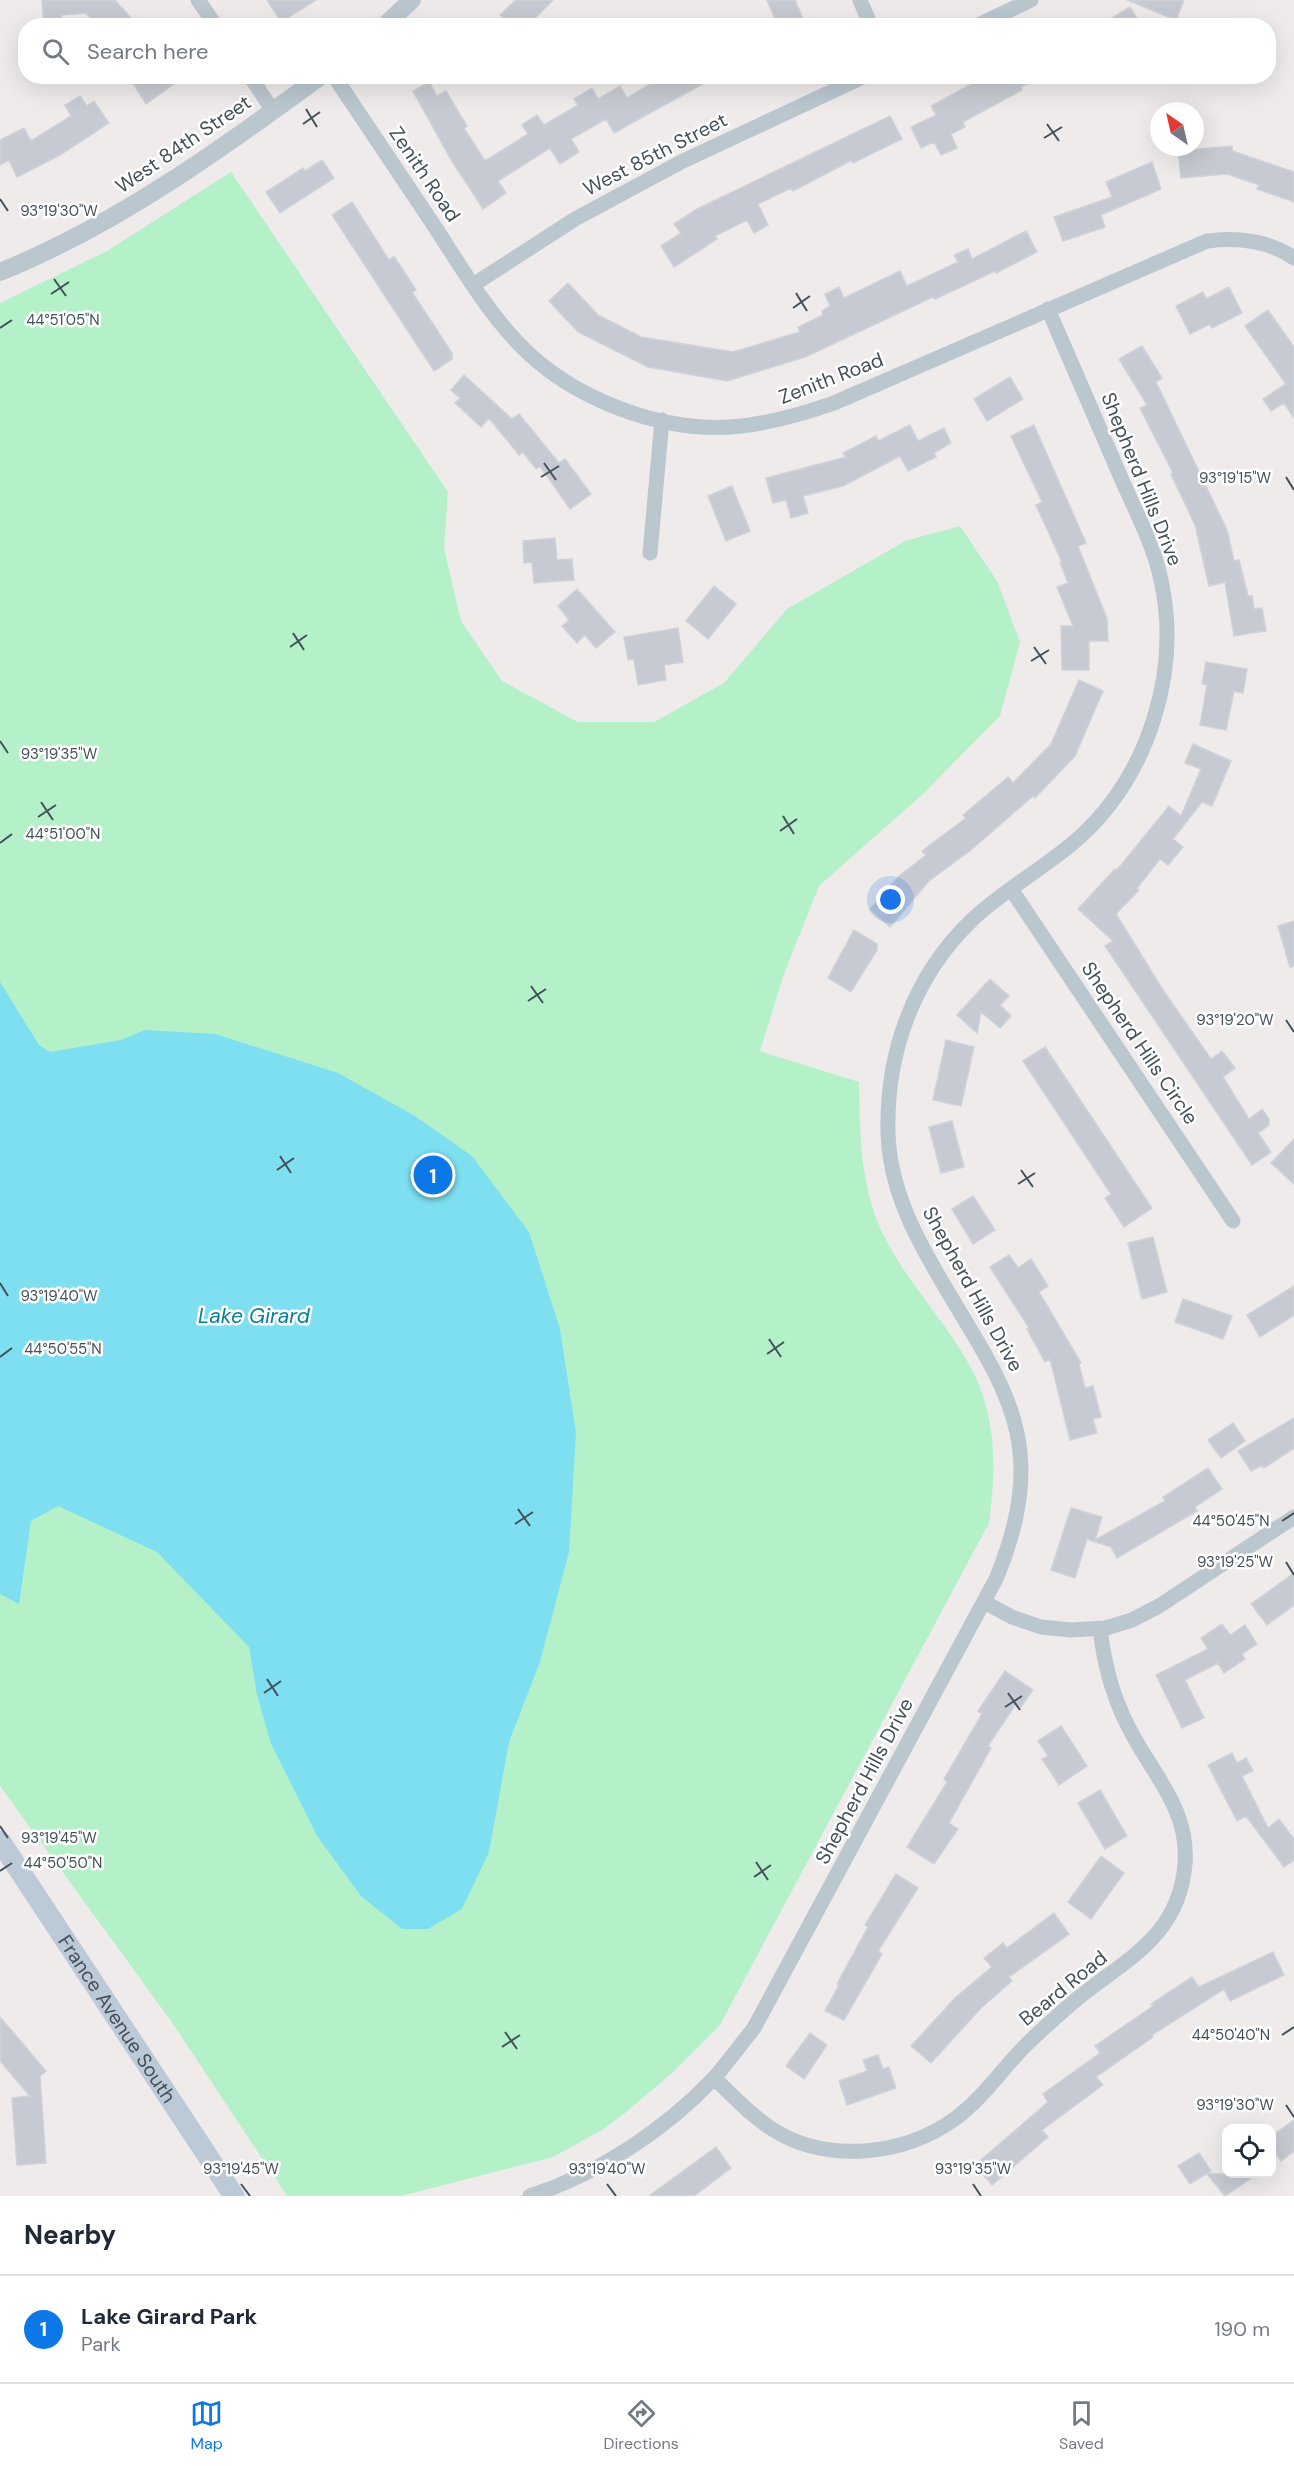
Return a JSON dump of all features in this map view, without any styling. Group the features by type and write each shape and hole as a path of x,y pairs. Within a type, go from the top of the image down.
{"main road":[{"name":"France Avenue South","path":"0,1841 234,2196"}],"street":[{"path":"198,0 210,18"},
{"path":"393,18 412,0"},
{"path":"860,0 868,18"},
{"path":"993,18 1031,0"},
{"path":"255,84 273,111"},
{"name":"West 84th Street","path":"0,272 62,245 118,214 310,84"},
{"name":"Zenith Road","path":"339,84 473,285 519,344 556,375 598,399 662,420 690,425 739,426 788,419 834,403 1207,241 1235,238 1263,243 1294,258"},
{"name":"West 85th Street","path":"473,285 575,219 683,161 848,84"},
{"name":"Shepherd Hills Drive","path":"536,2195 570,2181 623,2152 671,2116 714,2078 754,2028 784,1977 984,1602 1012,1542 1020,1504 1022,1465 1016,1424 1004,1388 912,1228 896,1183 888,1136 889,1087 898,1040 916,995 942,954 973,919 1082,836 1110,804 1137,763 1154,720 1166,662 1167,626 1161,578 1145,534 1048,309"},
{"path":"650,553 662,420"},
{"name":"Shepherd Hills Circle","path":"1011,889 1233,1221"},
{"path":"984,1602 1012,1617 1041,1627 1071,1630 1100,1629 1132,1620 1160,1606 1294,1517"},
{"name":"Beard Road","path":"714,2078 772,2129 802,2143 835,2150 867,2151 899,2146 930,2134 957,2117 1050,2024 1149,1943 1168,1920 1180,1893 1185,1865 1185,1835 1176,1807 1163,1781 1136,1741 1118,1705 1105,1668 1100,1629"}],"green space":[{"path":"231,172 448,492 444,548 461,621 502,681 578,722 654,722 724,683 787,609 905,541 960,526 997,581 1020,642 1000,716 923,794 819,886 785,971 760,1051 859,1082 863,1162 877,1219 885,1238 908,1276 963,1354 982,1393 990,1426 993,1457 993,1489 989,1523 720,2025 672,2073 625,2113 602,2130 553,2157 401,2196 287,2196 171,2021 0,1786 0,303 107,251"}],"water":[{"name":"Lake Girard","path":"0,982 39,1045 50,1052 121,1040 145,1030 215,1034 338,1073 415,1116 472,1156 529,1232 560,1329 576,1433 569,1552 540,1662 509,1742 489,1852 462,1909 428,1929 402,1929 361,1896 317,1836 271,1744 257,1695 249,1647 157,1552 58,1506 31,1521 19,1604 0,1594"}],"building":[{"path":"42,0 115,0 131,18 90,18 88,13 61,15 61,18 43,18"},
{"path":"267,0 316,0 287,18 278,18"},
{"path":"516,0 553,0 535,18 503,18 500,15"},
{"path":"767,0 795,0 803,18 775,18"},
{"path":"1127,0 1184,0 1177,18 1171,18"},
{"path":"1130,7 1136,18 1112,18"},
{"path":"133,84 174,84 146,104"},
{"path":"430,84 437,96 446,91 467,126 464,128 485,161 528,134 522,125 537,115 544,125 578,105 574,99 592,88 598,99 620,86 627,98 651,84 703,84 614,133 606,119 571,139 579,152 560,164 550,148 498,181 506,193 483,209 450,158 413,91"},
{"path":"971,84 1027,84 1021,87 1022,90 963,122 965,127 951,134 957,148 941,155 934,142 921,148 911,127 936,115 931,106"},
{"path":"80,96 87,106 94,101 109,123 60,155 17,177 9,160 0,165 0,140 24,128 31,141 71,116 65,105"},
{"path":"890,116 902,139 853,163 852,160 793,191 791,188 758,204 768,225 754,233 747,220 715,236 717,239 674,267 661,246 681,233 674,224 697,209"},
{"path":"1232,146 1232,151 1294,172 1294,202 1257,189 1259,185 1227,174 1181,178 1179,156 1204,156 1204,149"},
{"path":"322,160 334,178 280,213 266,192 303,168 305,171"},
{"path":"1152,162 1161,189 1101,215 1105,227 1063,241 1054,217 1112,197 1106,182"},
{"path":"352,202 389,260 394,256 416,290 412,292 452,353 452,359 434,371 332,215"},
{"path":"1026,231 1037,252 996,273 995,271 935,299 933,297 805,357 727,381 648,367 578,332 549,301 568,283 598,315 641,337 733,352 800,332 798,327 823,315 822,311 830,306 825,294 839,287 844,298 900,271 907,286 958,262 954,255 968,249 972,259"},
{"path":"1229,287 1242,313 1212,328 1210,324 1190,334 1176,306 1203,292 1206,299"},
{"path":"1268,310 1294,347 1294,418 1284,403 1271,411 1263,399 1286,384 1245,326"},
{"path":"1142,346 1162,378 1156,382 1227,530 1234,561 1239,560 1248,596 1252,596 1254,609 1262,608 1266,631 1234,636 1225,582 1209,586 1195,525 1171,474 1173,473 1140,408 1147,405 1119,359"},
{"path":"464,375 512,419 519,414 559,463 565,459 591,494 570,509 540,466 536,469 523,452 519,455 489,418 481,427 455,403 460,398 451,390"},
{"path":"1010,377 1023,399 987,421 974,399"},
{"path":"910,425 918,441 944,428 951,443 934,453 936,457 908,471 900,456 843,486 803,496 808,513 791,518 786,500 773,503 766,478 846,457 843,453 876,436 878,441"},
{"path":"1034,425 1086,543 1078,546 1107,619 1108,641 1089,641 1089,670 1062,670 1061,626 1073,626 1057,587 1068,583 1060,562 1062,562 1036,505 1042,502 1011,436"},
{"path":"732,486 750,531 726,541 708,496"},
{"path":"555,538 557,560 572,559 574,580 534,583 532,562 524,563 523,541"},
{"path":"714,586 736,604 708,639 686,621"},
{"path":"577,589 615,632 596,648 585,635 577,643 562,626 569,620 558,606"},
{"path":"678,628 683,662 664,665 666,680 638,685 634,659 628,660 624,637"},
{"path":"1206,662 1247,669 1243,693 1234,691 1226,730 1200,725 1207,685 1202,684"},
{"path":"1079,680 1103,691 1075,756 1035,798 1033,796 971,850 929,881 890,927 870,909 898,877 926,855 922,851 966,818 963,815 1008,777 1013,783 1051,744"},
{"path":"1193,744 1231,761 1212,806 1202,802 1173,839 1183,847 1168,865 1160,859 1137,888 1139,890 1116,914 1163,990 1211,1059 1222,1051 1235,1068 1223,1077 1249,1119 1262,1109 1269,1119 1269,1125 1258,1133 1271,1152 1252,1165 1105,946 1113,941 1078,909 1115,869 1117,870 1169,806 1181,816 1201,769 1185,763"},
{"path":"1294,921 1294,966 1290,967 1278,926"},
{"path":"854,930 877,944 877,950 851,992 828,978"},
{"path":"990,979 1009,996 1000,1005 1011,1016 1000,1028 981,1012 977,1033 957,1015"},
{"path":"946,1040 974,1047 961,1106 933,1100"},
{"path":"1045,1047 1152,1208 1124,1227 1105,1198 1111,1194 1023,1061"},
{"path":"952,1121 964,1167 941,1173 929,1127"},
{"path":"1294,1139 1294,1184 1271,1163"},
{"path":"973,1196 995,1230 973,1244 952,1209"},
{"path":"1153,1237 1167,1292 1142,1299 1128,1243"},
{"path":"1009,1255 1018,1268 1031,1259 1048,1286 1039,1292 1081,1363 1079,1364 1085,1388 1093,1386 1101,1417 1093,1419 1097,1433 1070,1440 1050,1359 1045,1362 1027,1329 1029,1328 990,1267"},
{"path":"1294,1286 1294,1315 1260,1337 1247,1315"},
{"path":"1183,1299 1232,1316 1223,1339 1175,1322"},
{"path":"1294,1418 1294,1448 1264,1468 1262,1465 1251,1471 1238,1451"},
{"path":"1233,1423 1245,1441 1221,1458 1208,1440"},
{"path":"1208,1468 1222,1489 1195,1507 1197,1511 1117,1558 1111,1547 1087,1539 1075,1578 1051,1570 1071,1508 1102,1517 1095,1540 1165,1501 1163,1497"},
{"path":"1294,1573 1294,1605 1267,1625 1251,1604"},
{"path":"1222,1624 1230,1635 1245,1625 1257,1644 1242,1654 1245,1659 1224,1673 1218,1663 1185,1680 1204,1718 1182,1728 1156,1675 1208,1649 1201,1638"},
{"path":"1005,1671 1033,1690 1021,1707 1016,1704 988,1746 991,1748 949,1823 958,1829 934,1864 907,1847 947,1782 944,1779 982,1714 978,1711"},
{"path":"1061,1726 1087,1766 1059,1785 1042,1759 1048,1756 1038,1741"},
{"path":"1232,1753 1237,1763 1246,1758 1253,1771 1242,1776 1268,1828 1279,1819 1294,1839 1294,1860 1284,1867 1246,1816 1237,1821 1208,1765"},
{"path":"1100,1790 1127,1836 1105,1849 1078,1803"},
{"path":"1101,1856 1124,1873 1091,1919 1068,1902"},
{"path":"896,1874 918,1888 878,1951 882,1954 844,2020 825,2011 868,1927 865,1925"},
{"path":"1054,1913 1069,1934 1009,1977 1012,1981 981,2008 931,2063 911,2046 956,1997 992,1967 984,1958 1003,1943 1007,1948"},
{"path":"1273,1952 1284,1975 1230,2001 1224,1989 1152,2035 1153,2037 1096,2077 1103,2085 1042,2130 1048,2137 992,2185 975,2165 1048,2102 1043,2094 1100,2053 1095,2046 1153,2006 1151,2004 1192,1977 1199,1987"},
{"path":"0,2017 46,2071 40,2076 46,2163 17,2165 12,2098 30,2096 0,2061"},
{"path":"810,2033 827,2045 804,2079 786,2066"},
{"path":"878,2055 883,2069 889,2067 896,2088 847,2105 839,2081 867,2071 863,2060"},
{"path":"1294,2120 1294,2151 1281,2161 1276,2154 1276,2133"},
{"path":"716,2147 731,2168 694,2196 649,2196"},
{"path":"1199,2153 1211,2171 1190,2184 1178,2166"},
{"path":"1207,2174 1222,2174 1222,2178 1251,2178 1225,2196"}],"place":[{"name":"Lake Girard Park","path":"433,1175"}]}
